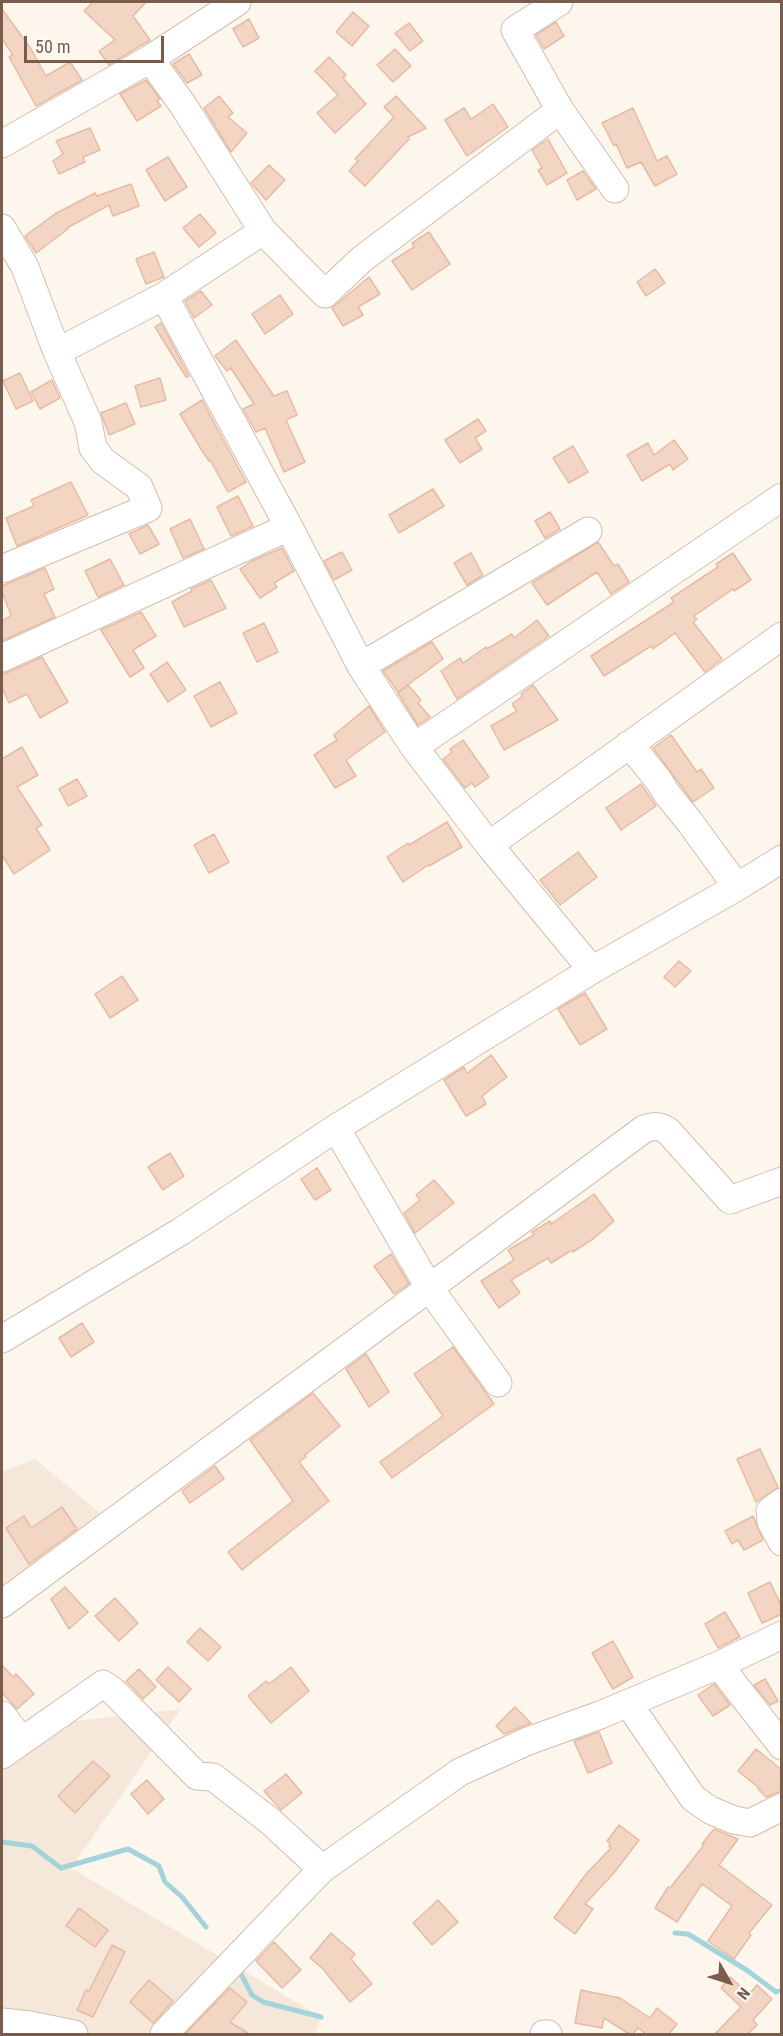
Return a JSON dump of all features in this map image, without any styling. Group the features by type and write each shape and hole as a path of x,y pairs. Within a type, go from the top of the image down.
{"street":[{"path":"2,144 150,58 237,2"},
{"path":"559,2 515,30 560,110 615,189"},
{"path":"150,58 183,105 263,231 325,294 362,259 560,110"},
{"path":"2,228 25,267 57,352 88,422 93,448 103,461 139,487 148,508 2,569"},
{"path":"57,352 164,296 263,231"},
{"path":"164,296 361,666 414,747 489,845 591,970"},
{"path":"414,747 782,497"},
{"path":"2,658 289,527"},
{"path":"361,666 588,531"},
{"path":"489,845 782,636"},
{"path":"628,745 652,773 736,887"},
{"path":"2,1339 180,1233 336,1128 591,970 782,859"},
{"path":"2,1604 644,1129 662,1126 730,1200 782,1181"},
{"path":"336,1128 430,1289 498,1383"},
{"path":"782,1502 770,1511 771,1522 782,1542"},
{"path":"164,2034 322,1869 460,1772 528,1741 719,1665 782,1635"},
{"path":"719,1665 782,1746"},
{"path":"2,1715 11,1747 103,1684 112,1690 197,1776 213,1777 270,1821 322,1869"},
{"path":"628,1703 693,1798 710,1810 734,1820 750,1823 782,1807"},
{"path":"2,2022 29,2030 74,2034"}],"shaded area":[{"path":"35,1459 106,1518 2,1588 2,1471"},
{"path":"2,1704 24,1727 181,1709 71,1868 321,2017 315,2034 2,2034"}],"building":[{"path":"93,2 146,2 133,16 150,40 109,65 99,51 115,40 84,11"},
{"path":"2,9 31,49 46,76 70,62 82,80 36,106 9,57 13,55 2,39"},
{"path":"353,12 369,26 352,46 336,32"},
{"path":"249,19 259,38 243,47 233,29"},
{"path":"556,22 564,36 544,49 536,35"},
{"path":"409,23 423,41 410,51 395,33"},
{"path":"395,49 411,66 393,82 377,65"},
{"path":"189,54 202,75 187,83 173,64"},
{"path":"329,57 346,75 343,78 366,104 335,133 317,113 338,95 315,71"},
{"path":"146,80 160,99 157,101 161,106 137,121 120,94"},
{"path":"219,96 233,113 228,117 247,133 231,152 204,108"},
{"path":"396,96 426,128 408,137 409,139 365,186 349,171 358,161 355,159 394,117 384,107"},
{"path":"493,104 508,127 467,156 445,120 464,108 471,119"},
{"path":"633,108 657,161 667,156 677,174 655,186 641,162 627,168 616,144 614,146 602,123"},
{"path":"90,128 100,150 83,157 85,162 59,174 53,161 63,154 56,141"},
{"path":"548,139 567,173 547,185 538,170 542,168 532,150"},
{"path":"168,157 187,187 165,201 146,170"},
{"path":"269,165 285,180 266,200 251,183"},
{"path":"583,171 596,189 577,200 567,180"},
{"path":"131,184 139,206 113,216 109,205 67,228 36,253 25,236 55,214 95,193 97,196"},
{"path":"200,214 216,233 199,247 183,228"},
{"path":"429,232 450,264 412,290 392,261 414,247 412,243"},
{"path":"154,252 164,277 146,284 136,259"},
{"path":"655,269 665,283 646,296 637,282"},
{"path":"369,277 380,294 358,307 363,315 343,326 332,308"},
{"path":"201,291 212,305 194,318 185,301"},
{"path":"280,295 293,314 265,334 252,314"},
{"path":"161,323 189,376 186,377 155,327"},
{"path":"236,340 274,396 287,391 297,415 286,420 305,462 284,472 265,428 256,432 243,409 254,404 231,368 227,371 215,356"},
{"path":"20,373 33,401 16,409 3,381"},
{"path":"160,378 166,400 141,407 135,386"},
{"path":"52,380 60,398 40,409 31,392"},
{"path":"202,400 246,482 228,492 180,414"},
{"path":"126,403 135,424 109,435 101,413"},
{"path":"478,419 486,431 475,438 482,449 460,463 445,440"},
{"path":"674,440 688,459 673,470 670,464 642,481 627,455 648,443 654,455"},
{"path":"573,446 588,472 569,483 553,458"},
{"path":"71,482 88,515 17,546 6,518 34,506 31,500"},
{"path":"433,489 444,506 399,533 389,515"},
{"path":"238,496 253,526 231,536 217,507"},
{"path":"550,512 560,529 545,538 535,521"},
{"path":"190,519 204,549 183,558 170,529"},
{"path":"148,525 159,544 140,554 129,534"},
{"path":"598,542 614,566 618,564 629,582 611,594 597,572 547,605 532,583"},
{"path":"282,548 294,571 274,583 277,587 260,598 240,569"},
{"path":"342,552 352,570 334,580 324,561"},
{"path":"471,553 483,575 467,585 454,563"},
{"path":"733,553 751,580 734,591 733,589 694,616 697,619 693,622 722,659 705,672 675,633 653,649 651,646 604,676 591,656 674,602 671,598 718,567 716,564"},
{"path":"110,559 124,585 98,597 85,571"},
{"path":"45,568 54,589 44,594 55,617 2,641 2,621 11,615 2,586"},
{"path":"211,580 226,608 184,627 172,602 192,591 191,589"},
{"path":"141,612 156,636 133,650 144,668 130,677 101,630"},
{"path":"537,620 549,636 457,699 441,671 460,658 463,663 486,647 487,649 512,634 514,638"},
{"path":"264,623 278,652 257,662 243,633"},
{"path":"432,642 443,659 398,692 383,671"},
{"path":"42,657 68,702 40,718 27,694 9,703 2,688 2,674"},
{"path":"167,662 186,690 168,702 150,674"},
{"path":"220,682 237,713 211,727 194,696"},
{"path":"408,685 421,700 418,703 430,717 418,725 398,693"},
{"path":"533,685 558,720 504,750 491,726 517,711 512,704"},
{"path":"369,706 385,732 346,760 356,776 335,788 314,755 337,740 334,735"},
{"path":"671,735 697,772 701,769 714,788 693,802 653,748"},
{"path":"463,740 489,777 475,787 472,783 465,788 443,759 452,752 450,749"},
{"path":"22,747 38,775 17,787 42,825 36,828 50,850 14,874 2,855 2,759"},
{"path":"77,779 87,796 68,806 59,789"},
{"path":"641,784 656,806 621,830 606,808"},
{"path":"447,822 462,847 428,865 403,882 387,857"},
{"path":"214,834 229,862 209,873 194,845"},
{"path":"578,852 597,877 560,905 540,880"},
{"path":"679,961 691,971 675,987 664,977"},
{"path":"122,976 138,1000 110,1018 95,994"},
{"path":"585,993 607,1029 580,1045 558,1009"},
{"path":"491,1055 507,1077 482,1096 486,1104 466,1116 444,1080 464,1067 467,1073"},
{"path":"170,1153 184,1176 163,1190 148,1167"},
{"path":"317,1168 331,1190 315,1200 301,1179"},
{"path":"434,1180 454,1203 415,1233 404,1213 420,1200 416,1195"},
{"path":"594,1194 614,1221 573,1252 572,1250 551,1263 548,1258 511,1280 520,1293 499,1308 481,1281 514,1260 508,1250 534,1235 532,1232 550,1221 551,1224"},
{"path":"391,1254 409,1284 394,1294 374,1266"},
{"path":"82,1323 94,1342 71,1357 59,1338"},
{"path":"453,1347 494,1404 392,1478 380,1462 443,1416 414,1374"},
{"path":"366,1354 389,1392 369,1407 346,1369"},
{"path":"313,1393 340,1426 299,1462 329,1501 242,1570 228,1552 293,1501 250,1440"},
{"path":"760,1449 778,1487 756,1502 737,1459"},
{"path":"215,1466 224,1479 190,1503 182,1491"},
{"path":"62,1507 77,1529 29,1564 6,1528 24,1516 31,1528"},
{"path":"753,1516 763,1540 744,1550 738,1540 732,1544 725,1531"},
{"path":"770,1582 782,1607 782,1614 762,1623 748,1593"},
{"path":"65,1587 88,1612 69,1629 51,1599"},
{"path":"115,1598 138,1623 119,1641 95,1616"},
{"path":"725,1612 740,1637 718,1648 705,1624"},
{"path":"200,1628 221,1647 208,1661 187,1642"},
{"path":"613,1641 633,1677 613,1689 592,1653"},
{"path":"2,1665 13,1677 16,1674 34,1694 17,1709 2,1693"},
{"path":"168,1667 191,1689 179,1702 156,1680"},
{"path":"291,1667 309,1691 271,1723 248,1696 266,1681 269,1684"},
{"path":"139,1669 156,1687 143,1699 126,1681"},
{"path":"765,1679 778,1701 770,1705 754,1685"},
{"path":"714,1684 730,1705 713,1716 698,1695"},
{"path":"515,1707 531,1723 504,1734 496,1726"},
{"path":"599,1732 612,1763 588,1773 574,1741"},
{"path":"756,1749 782,1770 782,1791 766,1797 759,1788 738,1771"},
{"path":"93,1761 110,1776 75,1813 58,1796"},
{"path":"286,1774 302,1793 281,1810 264,1791"},
{"path":"147,1780 164,1799 148,1814 131,1794"},
{"path":"619,1825 639,1840 614,1873 585,1904 593,1909 575,1934 554,1918 586,1874 611,1848 607,1841"},
{"path":"714,1829 738,1839 719,1865 772,1905 749,1933 751,1935 734,1959 708,1941 732,1906 702,1884 677,1922 655,1908 668,1887 670,1888"},
{"path":"438,1900 458,1922 432,1945 413,1923"},
{"path":"79,1908 108,1930 95,1947 66,1926"},
{"path":"331,1933 355,1954 351,1959 372,1984 350,2002 323,1969 310,1958"},
{"path":"274,1942 301,1970 282,1988 256,1961"},
{"path":"112,1945 125,1952 93,2017 77,2010"},
{"path":"730,1977 749,1994 757,1985 772,1999 753,2020 757,2025 748,2034 715,2034 741,2007 721,1988"},
{"path":"149,1980 173,2001 153,2023 130,2002"},
{"path":"230,1988 247,2002 230,2022 249,2034 185,2034"},
{"path":"581,1990 620,1998 650,2018 657,2008 677,2024 669,2034 646,2034 638,2028 633,2034 629,2034 604,2018 602,2028 575,2023"}],"waterway":[{"path":"2,1842 32,1846 61,1868 128,1849 159,1866 165,1882 182,1897 206,1927"},
{"path":"675,1933 688,1934 748,1971 776,1992 782,1990"},
{"path":"241,1974 252,1995 263,2002 321,2017"}]}
